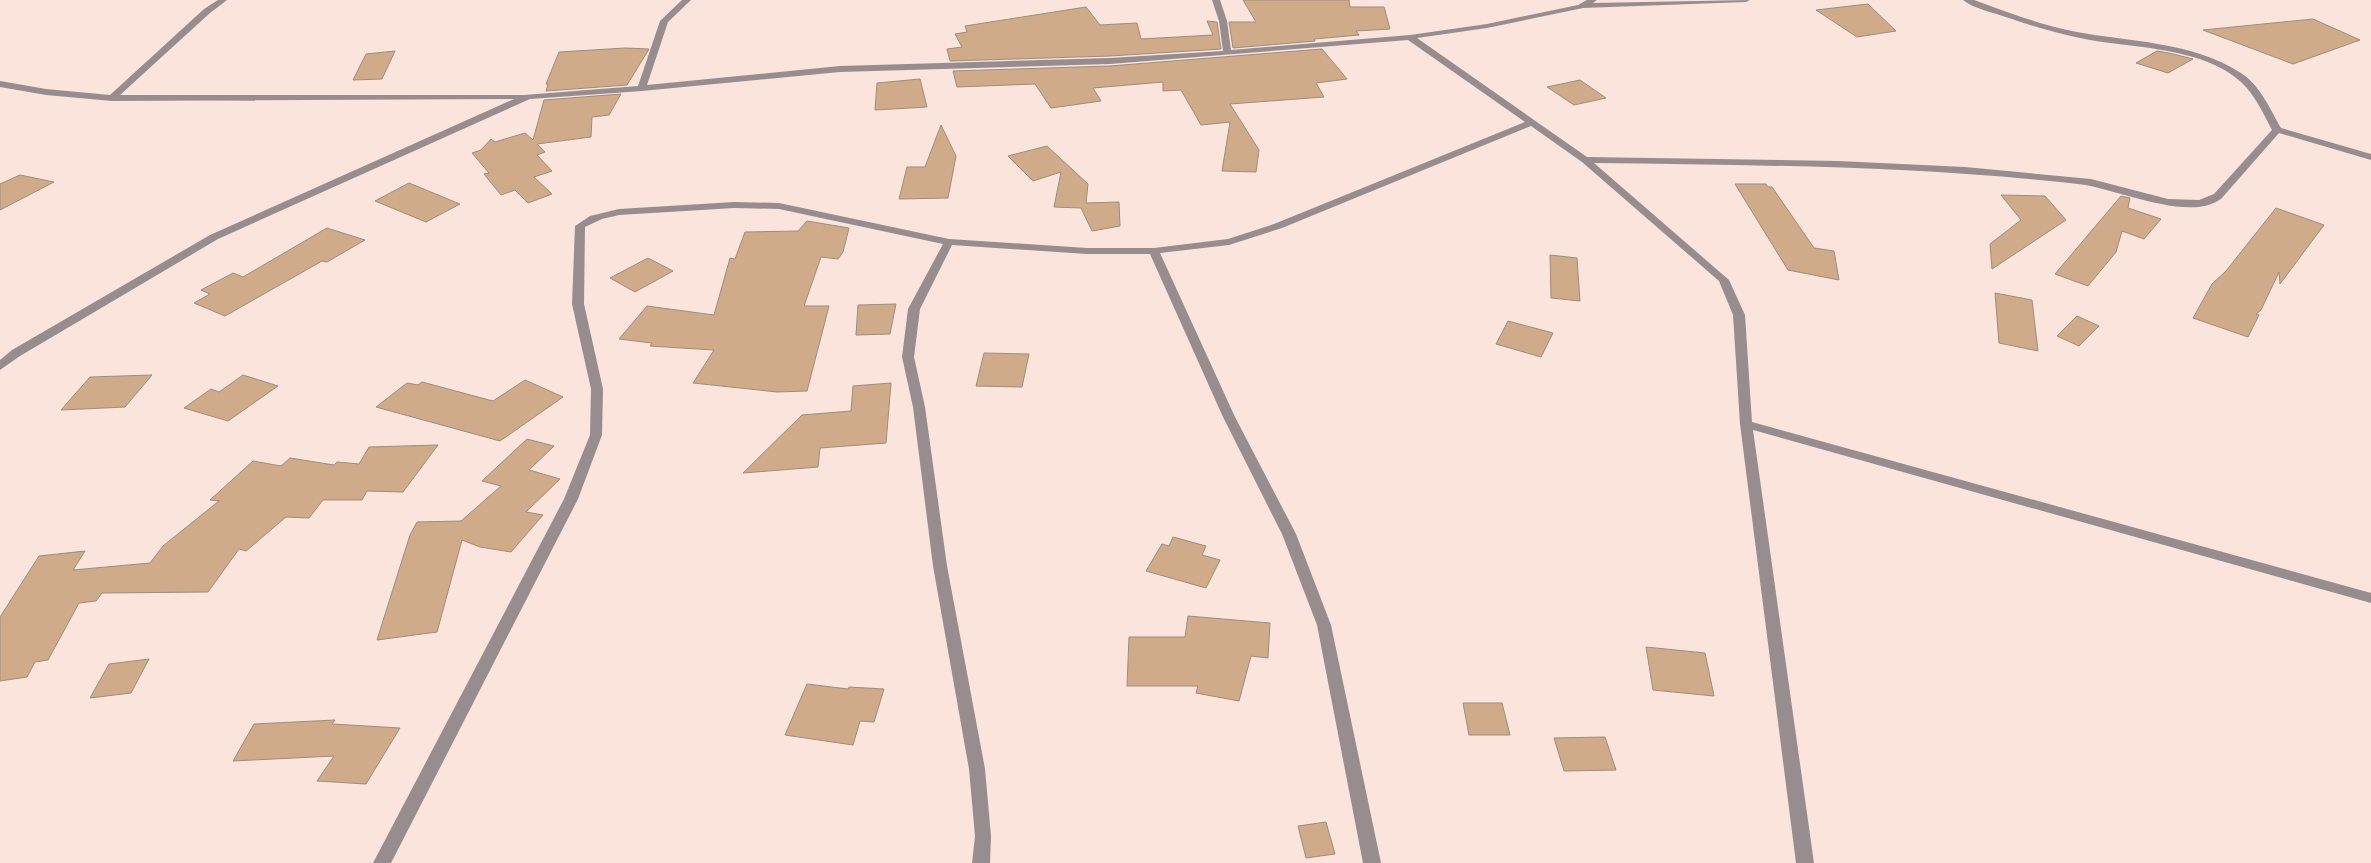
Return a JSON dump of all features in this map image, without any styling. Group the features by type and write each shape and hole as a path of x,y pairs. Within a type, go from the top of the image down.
{"street":[{"path":"112,98 208,11 223,0"},
{"path":"642,88 664,20 687,0"},
{"path":"1216,0 1223,20 1227,53"},
{"path":"1580,6 1593,0"},
{"path":"0,84 46,92 112,98 435,98 528,96 642,88 840,69 1110,61 1227,53 1410,37 1487,26 1580,6 1746,0"},
{"path":"1967,0 2043,27 2071,34 2178,50 2214,62 2238,75 2251,86 2277,130 2371,157"},
{"path":"1410,37 1584,160 1724,280 1739,316 1746,424 1805,863"},
{"path":"0,366 16,353 214,237 528,96"},
{"path":"382,863 571,499 596,435 597,389 578,304 580,226 601,214 619,212 734,205 779,206 949,242 1087,251 1154,251 1229,242 1278,226 1531,123"},
{"path":"1584,160 1848,163 1987,171 2094,182 2169,202 2196,203 2215,200 2277,130"},
{"path":"949,242 914,309 908,357 919,407 940,566 977,769 983,836 981,863"},
{"path":"1154,251 1229,417 1289,534 1324,625 1372,863"},
{"path":"0,353 16,353"},
{"path":"1746,424 2371,598"}],"building":[{"path":"1243,0 1349,0 1350,7 1384,7 1390,29 1356,31 1359,35 1314,39 1315,41 1233,48 1229,22 1256,22"},
{"path":"1868,4 1896,31 1857,37 1816,10"},
{"path":"1086,7 1100,25 1137,23 1141,39 1213,35 1207,21 1217,22 1221,49 1110,56 950,61 947,49 962,47 955,34 967,32 965,26"},
{"path":"2313,19 2360,40 2293,64 2203,30"},
{"path":"625,48 649,49 627,85 546,91 548,84 546,84 559,52"},
{"path":"1322,49 1347,79 1316,83 1324,97 1230,104 1259,150 1256,172 1222,171 1230,122 1201,125 1181,90 1163,91 1163,82 1093,88 1101,101 1051,108 1035,84 957,87 953,71 1110,66"},
{"path":"395,51 382,79 353,80 366,54"},
{"path":"2157,51 2193,59 2168,73 2136,63"},
{"path":"920,79 927,107 875,110 877,83"},
{"path":"1580,80 1606,98 1574,105 1547,87"},
{"path":"621,94 609,115 592,117 591,137 537,144 545,152 537,155 552,171 534,177 552,194 528,203 515,190 501,195 484,174 489,173 472,153 481,150 491,139 495,142 525,133 533,140 544,100"},
{"path":"941,125 956,156 948,198 899,199 907,167 925,167"},
{"path":"1047,146 1088,184 1086,203 1119,202 1120,226 1092,231 1081,208 1054,207 1061,172 1033,181 1008,156"},
{"path":"20,175 54,182 0,210 0,184"},
{"path":"409,183 460,204 426,222 375,201"},
{"path":"1735,184 1766,184 1768,187 1772,187 1814,248 1834,251 1839,280 1788,270"},
{"path":"2001,195 2045,196 2066,220 1992,269 1990,244 2021,220"},
{"path":"2121,196 2130,198 2128,208 2161,219 2144,239 2122,231 2116,252 2088,286 2055,274"},
{"path":"2276,208 2324,225 2280,284 2279,272 2261,310 2256,314 2259,315 2248,337 2193,318 2212,284 2226,271"},
{"path":"807,221 849,228 843,252 838,259 821,257 804,306 829,306 807,391 777,392 693,383 714,350 650,346 652,343 619,339 647,306 714,315 730,258 735,259 745,232 798,231"},
{"path":"327,228 365,240 327,262 322,261 225,316 194,303 210,294 201,290 233,273 243,277"},
{"path":"1550,255 1577,258 1580,301 1551,298"},
{"path":"648,258 673,271 635,292 610,278"},
{"path":"1995,293 2032,300 2038,351 1999,343"},
{"path":"896,304 890,334 856,335 858,305"},
{"path":"2077,316 2099,326 2079,346 2057,336"},
{"path":"1508,321 1553,333 1541,357 1496,344"},
{"path":"984,353 1029,354 1022,387 976,386"},
{"path":"152,375 125,407 61,410 90,377"},
{"path":"243,375 278,386 228,421 184,408 211,389 219,392"},
{"path":"525,380 563,397 500,441 376,407 407,383 418,385 422,382 493,401"},
{"path":"891,383 886,443 820,448 818,467 743,473 802,415 851,411 853,386"},
{"path":"527,439 554,446 529,470 560,479 526,512 543,515 511,552 480,547 462,540 437,632 377,640 410,535 417,522 461,521 501,486 482,481"},
{"path":"438,445 403,492 367,491 362,500 323,500 309,518 286,517 246,551 239,549 208,592 102,593 96,601 79,603 48,660 35,662 27,677 0,681 0,617 39,556 85,551 73,570 150,563 163,546 219,501 210,500 253,461 281,466 290,458 334,465 337,462 359,464 369,447"},
{"path":"1173,537 1206,546 1202,555 1220,560 1206,588 1146,571 1162,544 1169,546"},
{"path":"1188,616 1270,623 1268,658 1251,656 1239,701 1196,693 1198,686 1127,686 1129,637 1185,637"},
{"path":"1646,647 1705,653 1714,696 1653,690"},
{"path":"149,659 131,693 90,698 109,664"},
{"path":"807,684 848,689 849,687 884,689 874,722 860,721 853,745 785,735"},
{"path":"1463,703 1502,703 1510,735 1469,735"},
{"path":"335,720 332,724 400,728 366,784 317,781 334,756 233,761 254,724"},
{"path":"1605,737 1616,770 1564,771 1554,738"},
{"path":"1326,822 1335,854 1306,858 1298,826"}]}
